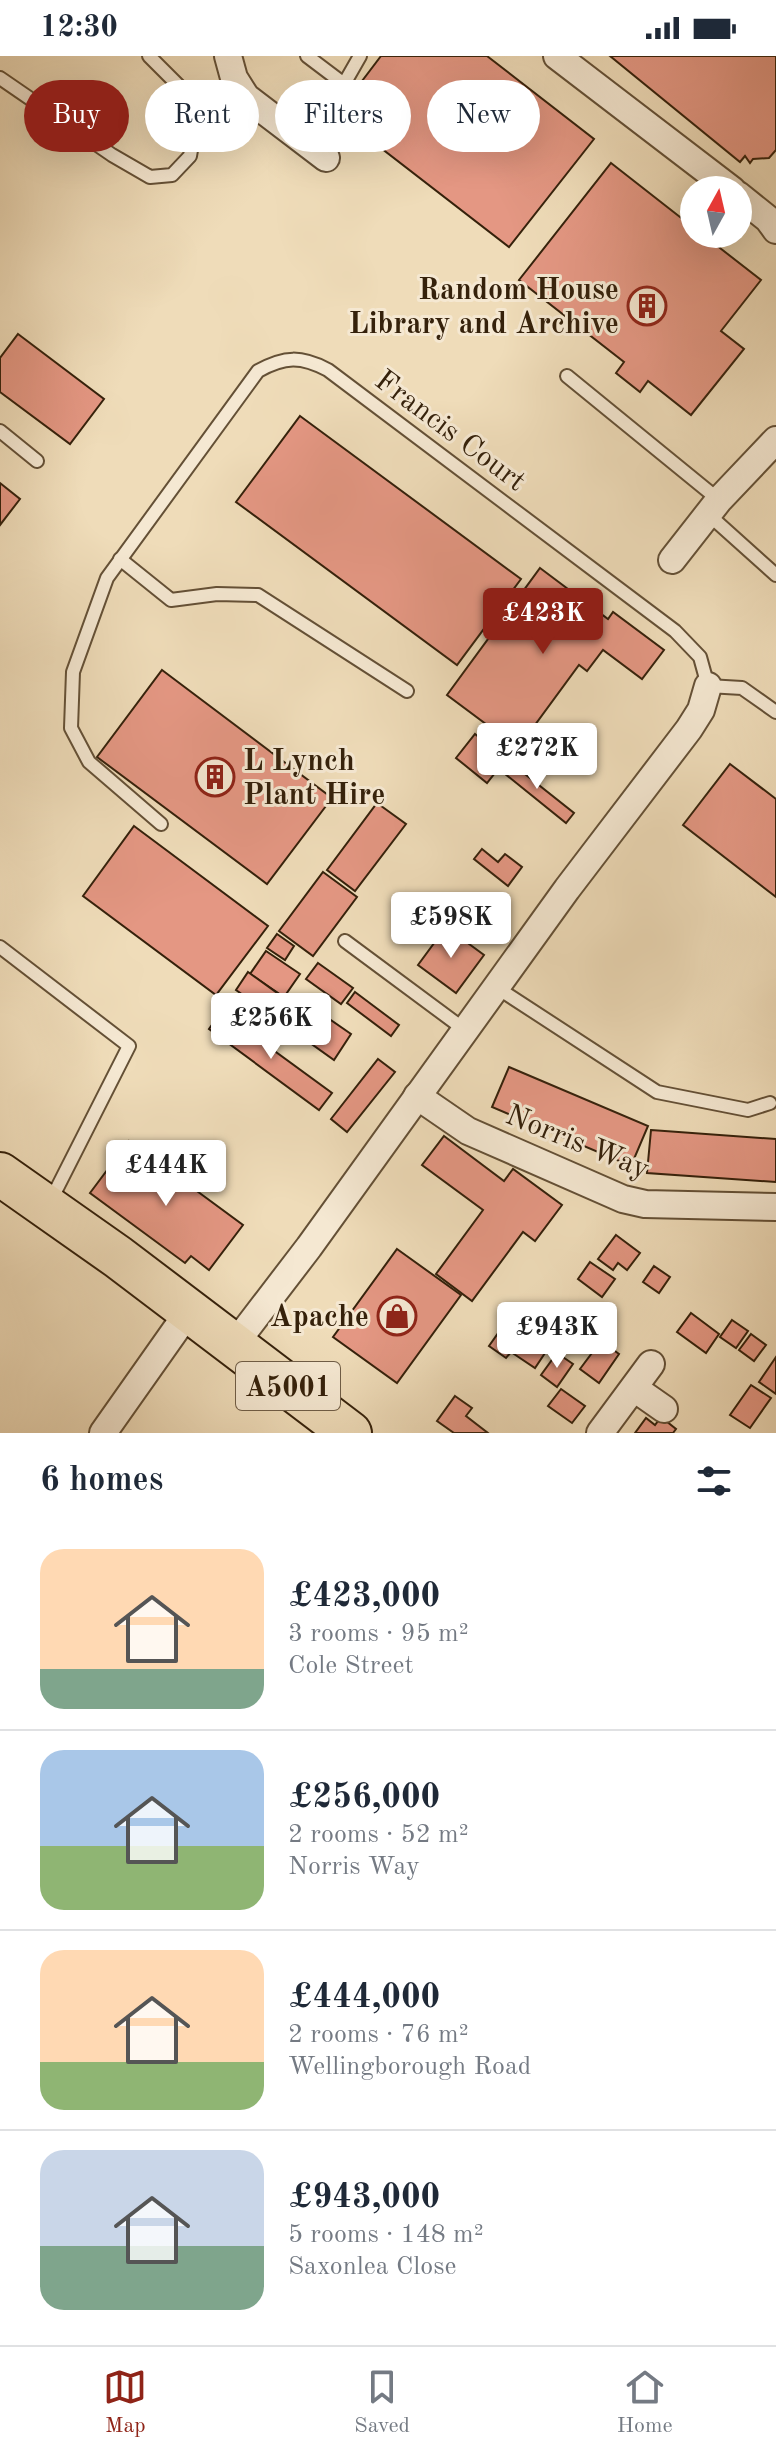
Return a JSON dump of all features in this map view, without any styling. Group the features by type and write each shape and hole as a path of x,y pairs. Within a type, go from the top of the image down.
{"main road":[{"name":"A5001","path":"0,1174 350,1433"}],"street":[{"path":"228,56 234,78 246,97 275,120"},
{"path":"557,56 714,176"},
{"path":"318,152 326,158"},
{"path":"752,206 773,223"},
{"path":"672,560 714,507 776,440"},
{"path":"234,1345 689,729 701,710 708,686"},
{"name":"Norris Way","path":"417,1096 468,1131 623,1199 645,1204 776,1207"},
{"path":"103,1433 189,1311"},
{"path":"600,1433 651,1364"},
{"path":"634,1388 664,1409"}],"lane":[{"path":"0,78 124,163 150,177 172,175 190,156 195,127 183,90 149,56"},
{"path":"307,56 339,80"},
{"path":"346,80 360,56"},
{"name":"Francis Court","path":"161,824 89,762 71,728 73,672 107,578 258,371 274,362 295,358 311,361 341,379 675,631 700,657 708,686"},
{"path":"567,376 714,507 776,575"},
{"path":"0,431 37,461"},
{"path":"120,559 171,600 217,594 258,595 407,691"},
{"path":"708,686 742,688 776,712"},
{"path":"345,941 465,1030"},
{"path":"0,947 129,1046 48,1207"},
{"path":"496,987 657,1092 748,1110 770,1103"}],"building":[{"path":"381,56 487,56 518,80 427,80 427,152 540,152 540,97 594,139 509,247 386,152 411,152 411,80 363,80"},
{"path":"610,56 776,56 776,150 769,158 753,159 750,163 745,156 740,162"},
{"name":"Random House Library and Archive","path":"611,163 680,217 680,248 720,248 761,280 721,331 744,349 691,415 648,381 640,392 616,373 624,362 519,280"},
{"path":"18,334 104,399 70,444 0,392 0,358"},
{"path":"300,416 521,579 457,665 236,502"},
{"path":"0,483 20,499 0,525"},
{"path":"540,568 608,619 613,612 664,650 642,679 603,650 587,671 579,665 518,748 447,695"},
{"name":"L Lynch Plant Hire","path":"162,670 332,798 267,884 97,757"},
{"path":"475,734 506,759 487,783 456,758"},
{"path":"506,759 574,813 566,823 499,769"},
{"path":"730,764 776,799 776,897 683,825"},
{"path":"377,803 406,824 355,891 327,870"},
{"path":"134,826 268,926 216,995 83,896"},
{"path":"482,849 498,862 505,854 522,867 508,886 474,859"},
{"path":"323,872 357,897 313,956 279,931"},
{"path":"446,927 484,955 456,993 418,965"},
{"path":"277,934 294,946 285,960 267,948"},
{"path":"266,951 300,974 284,997 250,974"},
{"path":"318,963 353,988 341,1004 306,979"},
{"path":"248,972 294,1005 299,998 351,1034 334,1060 236,990"},
{"path":"355,992 399,1025 391,1036 347,1003"},
{"path":"221,1012 332,1093 319,1110 209,1029"},
{"path":"378,1059 395,1072 347,1132 331,1119"},
{"path":"509,1067 648,1126 631,1166 492,1107"},
{"path":"651,1130 776,1139 776,1182 647,1173"},
{"path":"444,1136 504,1181 513,1169 562,1205 535,1241 523,1232 472,1301 436,1274 483,1210 422,1165"},
{"path":"129,1141 243,1225 209,1270 191,1256 185,1263 90,1193"},
{"path":"616,1235 640,1253 627,1270 618,1263 613,1270 598,1259"},
{"name":"Apache","path":"397,1249 461,1295 397,1383 333,1337"},
{"path":"590,1262 615,1279 602,1297 578,1279"},
{"path":"654,1266 670,1277 659,1293 643,1282"},
{"path":"691,1313 719,1334 706,1353 677,1332"},
{"path":"732,1320 748,1331 736,1348 720,1337"},
{"path":"506,1322 547,1350 535,1368 511,1352 506,1358 489,1346"},
{"path":"751,1334 766,1345 754,1361 739,1350"},
{"path":"601,1341 619,1354 599,1383 580,1369"},
{"path":"557,1353 573,1364 557,1387 541,1375"},
{"path":"776,1357 776,1394 759,1382"},
{"path":"751,1385 771,1398 750,1428 730,1415"},
{"path":"561,1389 585,1406 572,1423 548,1406"},
{"path":"455,1396 472,1408 466,1416 488,1433 454,1433 437,1421"},
{"path":"661,1417 676,1429 673,1433 635,1433 646,1418 655,1425"}],"place":[{"name":"Random House Library and Archive","path":"647,306"},
{"name":"L Lynch Plant Hire","path":"215,777"},
{"name":"Apache","path":"397,1316"}]}
